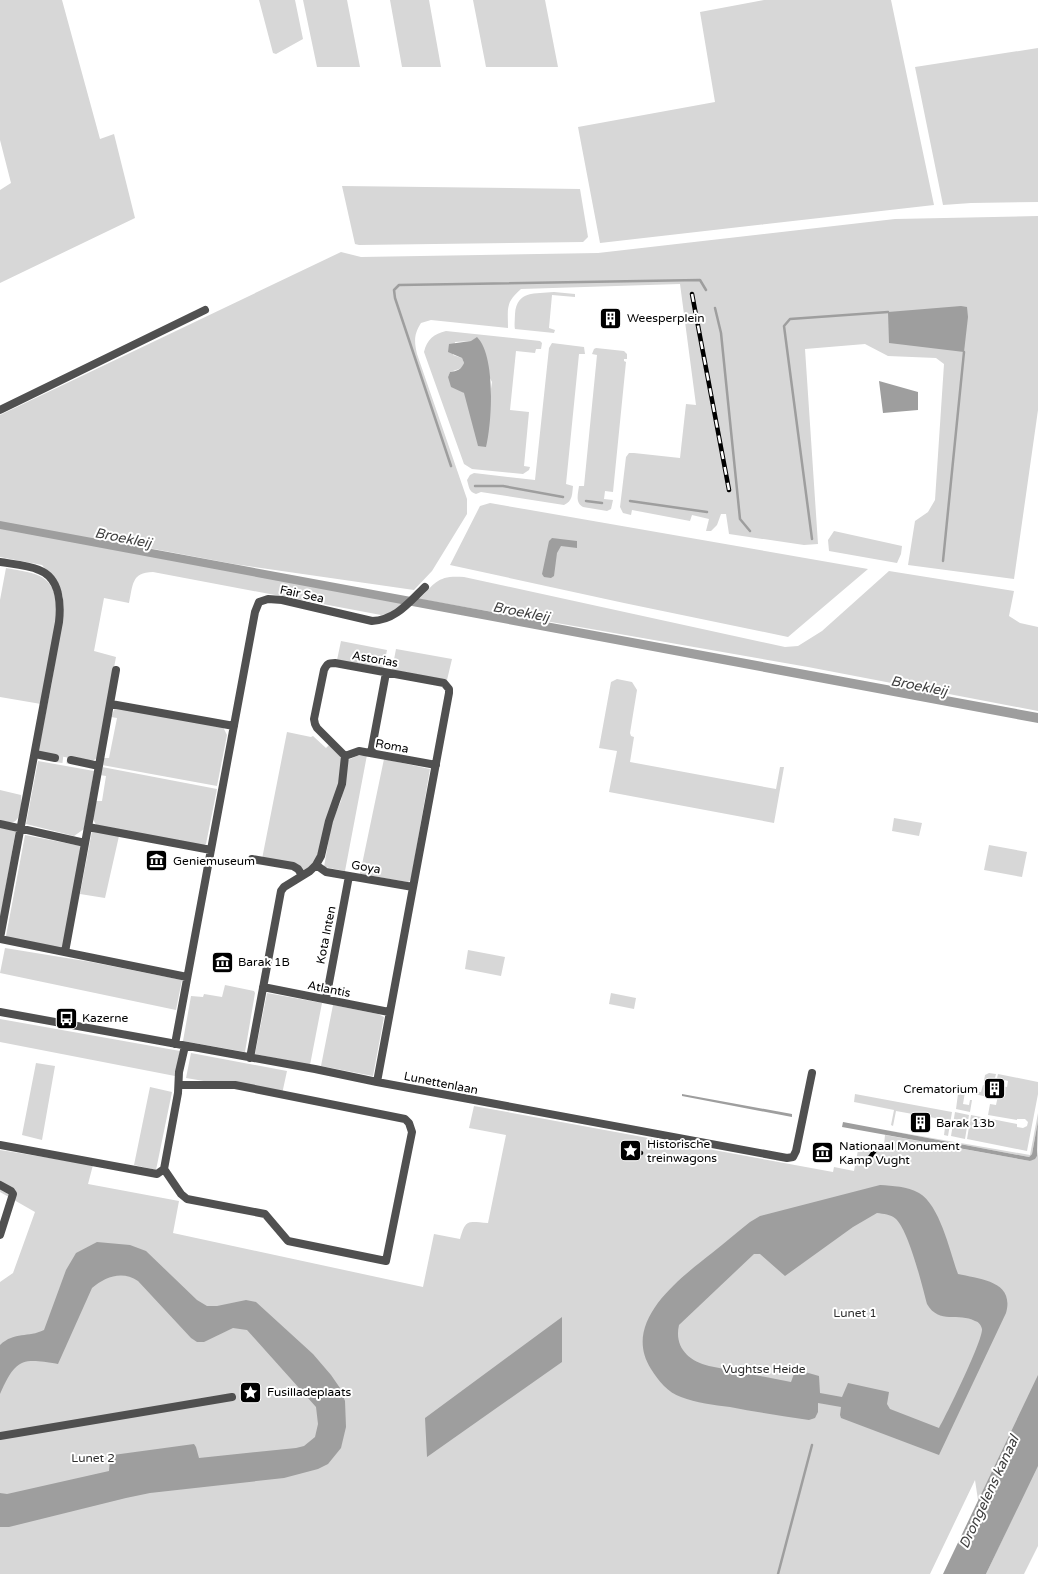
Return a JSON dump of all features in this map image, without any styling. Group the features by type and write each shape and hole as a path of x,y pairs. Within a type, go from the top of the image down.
{"street":[{"path":"0,410 205,310"},
{"path":"0,562 39,569 46,573 53,582 60,597 59,622 0,938 188,977"},
{"name":"Fair Sea","path":"234,726 255,612 259,602 268,599 282,600 372,621 388,619 401,610 425,586"},
{"name":"Astorias","path":"345,756 315,724 314,719 326,665 335,663 444,684 449,689 377,1082"},
{"path":"65,952 116,670"},
{"path":"371,753 386,673"},
{"path":"111,704 234,726 175,1044"},
{"name":"Roma","path":"345,756 359,751 436,765"},
{"path":"34,754 55,758"},
{"path":"250,1058 281,892 284,887 316,865 321,856 329,821 342,784 345,756"},
{"path":"71,760 99,766"},
{"path":"0,824 85,843"},
{"path":"88,827 211,850"},
{"path":"252,859 293,866 302,875"},
{"name":"Goya","path":"316,865 326,872 413,887"},
{"name":"Kota Inten","path":"326,999 349,876"},
{"name":"Atlantis","path":"264,987 389,1012"},
{"name":"Lunettenlaan","path":"0,1012 787,1158 793,1157 796,1151 812,1073"},
{"path":"0,1145 157,1174 164,1169 185,1046"},
{"path":"164,1169 181,1194 187,1199 265,1214 288,1241 386,1261 412,1132 405,1119 235,1085 179,1085"},
{"path":"0,1185 13,1194 0,1235"},
{"path":"0,1436 232,1397"}],"green space":[{"path":"0,0 62,0 100,139 114,134 135,218 0,283 0,190 11,183 0,140"},
{"path":"259,0 295,0 303,39 276,54 273,53"},
{"path":"303,0 347,0 360,67 317,67"},
{"path":"390,0 429,0 441,67 402,67"},
{"path":"473,0 545,0 558,67 486,67"},
{"path":"764,0 891,0 934,205 600,243 578,127 715,102 700,12"},
{"path":"1038,48 1038,202 943,205 915,67"},
{"path":"342,186 580,189 588,237 583,242 359,245 355,244"},
{"path":"1038,216 1038,410 1014,579 908,565 915,521 928,512 935,500 944,364 936,358 888,356 865,344 805,349 818,544 804,545 729,534 726,514 721,514 717,525 711,531 706,531 709,519 692,515 690,521 632,510 631,515 623,513 620,507 626,457 629,453 634,453 680,458 686,404 696,405 680,284 521,289 512,298 508,306 508,328 431,320 421,323 417,331 415,341 417,354 467,499 467,514 432,571 414,590 234,564 154,549 57,536 405,602 389,614 381,615 153,572 141,574 134,581 129,603 104,598 94,651 116,657 97,758 91,762 38,752 52,682 63,610 63,597 58,584 42,565 0,557 0,415 341,252 361,257 598,253 895,219"},
{"path":"554,292 575,294 575,297 552,295 549,328 555,330 554,333 515,329 516,306 523,297"},
{"path":"442,332 540,341 542,343 541,349 536,349 535,353 516,351 510,410 529,412 524,466 530,467 523,474 472,469 464,464 424,352 429,340","holes":["471,341 492,382 490,396 464,393 448,377 450,372 462,368 464,363 462,358 453,355 455,342"]},
{"path":"552,343 584,347 585,354 579,354 566,484 573,486 571,499 564,505 472,492 467,480 474,473 535,480 549,348"},
{"path":"596,348 624,351 627,354 627,359 624,359 626,362 613,492 605,491 604,499 613,500 611,509 607,511 583,507 580,505 578,498 579,486 584,486 597,355 592,354"},
{"path":"490,503 868,569 788,637 450,565 480,506"},
{"path":"834,531 902,546 901,554 897,563 829,551 828,540"},
{"path":"6,568 35,574 42,578 53,589 56,598 58,611 41,704 0,697 0,600"},
{"path":"889,571 1014,591 1009,616 1020,623 1038,627 1038,711 808,667 419,599 438,581 448,577 464,577 785,647 798,646 822,631"},
{"path":"341,641 387,650 383,670 337,660"},
{"path":"396,649 452,659 447,680 392,670"},
{"path":"617,679 632,682 637,690 630,733 634,737 630,762 776,789 780,767 784,767 774,823 609,792 617,751 599,748 611,682"},
{"path":"115,708 223,727 227,735 217,786 102,765 104,758 109,758 117,718 111,717"},
{"path":"287,732 313,736 326,748 330,744 342,761 340,779 317,859 305,870 262,859"},
{"path":"367,755 345,871 324,867 332,821 341,801 348,760 357,756"},
{"path":"384,759 430,769 411,880 408,882 360,874"},
{"path":"38,761 94,771 84,829 74,836 26,824"},
{"path":"102,767 217,789 206,844 97,827 93,819 96,801 102,801 106,776 100,775"},
{"path":"0,790 21,795 20,810 16,821 0,820"},
{"path":"894,818 922,823 919,836 892,831"},
{"path":"0,826 16,829 0,920"},
{"path":"92,831 119,836 105,898 80,894"},
{"path":"25,835 81,846 63,949 6,936"},
{"path":"989,845 1027,852 1022,877 984,870"},
{"path":"5,948 91,962 182,980 176,1010 0,973"},
{"path":"468,950 505,957 501,976 465,969"},
{"path":"225,985 254,991 255,993 245,1052 183,1041 191,996 203,997 204,994 222,997"},
{"path":"267,993 322,1003 310,1065 255,1054"},
{"path":"611,993 636,998 634,1009 609,1004"},
{"path":"333,1005 378,1014 384,1017 373,1076 321,1066"},
{"path":"0,1019 180,1051 175,1076 0,1042"},
{"path":"191,1053 287,1071 282,1094 186,1078"},
{"path":"36,1063 55,1066 42,1140 22,1135"},
{"path":"989,1073 996,1074 995,1078 992,1078 988,1097 965,1092 963,1104 969,1105 970,1100 972,1100 970,1112 956,1109 958,1094 965,1089 981,1092 983,1085 989,1086 989,1082 984,1081 985,1075"},
{"path":"998,1074 1038,1082 1038,1094 1027,1151 967,1139 971,1115 1017,1124 1017,1127 1023,1128 1027,1126 1028,1122 1025,1119 1017,1120 988,1115 990,1104 996,1105 1000,1086 1007,1087 1008,1081 997,1078"},
{"path":"150,1087 172,1092 156,1170 134,1165"},
{"path":"855,1094 952,1112 948,1136 944,1135 946,1120 896,1111 893,1126 891,1125 894,1110 854,1102"},
{"name":"Vughtse Heide","path":"474,1106 833,1172 834,1167 854,1171 858,1150 870,1146 884,1145 885,1135 1030,1161 1037,1156 1038,1150 1038,1546 1024,1574 986,1574 1012,1519 978,1500 975,1480 930,1574 0,1574 0,1282 13,1273 35,1212 0,1192 0,1150 93,1165 88,1184 179,1201 173,1233 423,1287 434,1234 460,1239 466,1224 472,1222 488,1223 506,1135 469,1128"},
{"path":"955,1112 969,1115 965,1139 951,1136"},
{"path":"1038,1113 1032,1154 1029,1157 886,1130 1030,1155"}],"water":[{"path":"967,307 968,317 964,352 889,343 888,312"},
{"path":"477,337 483,346 490,374 491,406 486,447 478,446 464,393 451,387 448,377 450,372 458,370 464,363 462,358 448,352 449,344 471,341"},
{"path":"879,381 918,392 918,410 883,413"},
{"path":"0,521 1038,713 1038,723 0,529"},
{"path":"552,538 577,541 577,548 561,546 557,553 554,576 551,578 544,577 542,574 549,541"},
{"path":"682,1094 792,1114 792,1117 682,1096"},
{"path":"1038,1121 1037,1156 1030,1161 842,1127 843,1122 1029,1157 1032,1154"},
{"path":"880,1185 910,1189 919,1193 933,1208 943,1230 958,1274 985,1280 1001,1288 1007,1302 1006,1313 939,1455 841,1418 841,1407 818,1403 818,1412 815,1418 809,1420 705,1404 687,1399 676,1395 664,1386 651,1369 644,1352 643,1335 648,1318 658,1303 684,1275 760,1216","holes":["877,1213 894,1217 901,1226 915,1259 927,1304 932,1310 943,1316 976,1321 982,1329 971,1362 939,1428 890,1409 887,1404 889,1392 848,1383 842,1397 820,1393 819,1376 798,1370 795,1371 791,1382 701,1364 684,1352 679,1340 679,1325 754,1254 760,1254 785,1276 853,1227"]},
{"path":"97,1242 130,1245 146,1251 197,1300 207,1306 217,1306 246,1300 256,1302 313,1354 340,1388 345,1401 346,1427 341,1448 328,1464 318,1469 284,1478 150,1493 9,1527 0,1527 0,1493 7,1494 109,1471 110,1457 113,1455 194,1444 199,1458 296,1448 304,1446 315,1437 318,1424 316,1407 247,1330 233,1328 204,1342 197,1342 191,1338 138,1281 120,1275 108,1278 92,1288 58,1364 36,1361 22,1363 11,1373 0,1394 0,1345 16,1336 44,1330 66,1270 76,1253"},
{"path":"562,1317 562,1362 427,1457 425,1418"},
{"name":"Drongelens kanaal","path":"1038,1375 1038,1466 986,1574 943,1574"}],"waterway":[{"path":"451,466 395,298 394,290 399,285 700,280 706,290"},
{"path":"715,308 721,333 740,519 750,531"},
{"path":"812,539 784,326 790,319 888,312"},
{"path":"943,561 964,352"},
{"path":"475,486 503,486 563,497"},
{"path":"586,501 602,503"},
{"path":"630,501 707,512"},
{"path":"778,1574 812,1445"}],"tunnel":[{"path":"55,758 71,760"}],"railway":[{"path":"692,294 729,490"},
{"path":"624,1149 641,1153"},
{"path":"865,1164 876,1149"}],"place":[{"name":"Weesperplein","path":"611,318"},
{"name":"Geniemuseum","path":"157,861"},
{"name":"Barak 1B","path":"222,962"},
{"name":"Kazerne","path":"66,1018"},
{"name":"Crematorium","path":"994,1089"},
{"name":"Barak 13b","path":"920,1123"},
{"name":"Historische treinwagons","path":"631,1151"},
{"name":"Nationaal Monument Kamp Vught","path":"823,1153"},
{"name":"Fusilladeplaats","path":"251,1392"}],"water label":[{"name":"Broekleij","path":"123,538"},
{"name":"Broekleij","path":"521,612"},
{"name":"Broekleij","path":"919,686"}],"park label":[{"name":"Lunet 1","path":"855,1313"},
{"name":"Lunet 2","path":"93,1458"}]}
